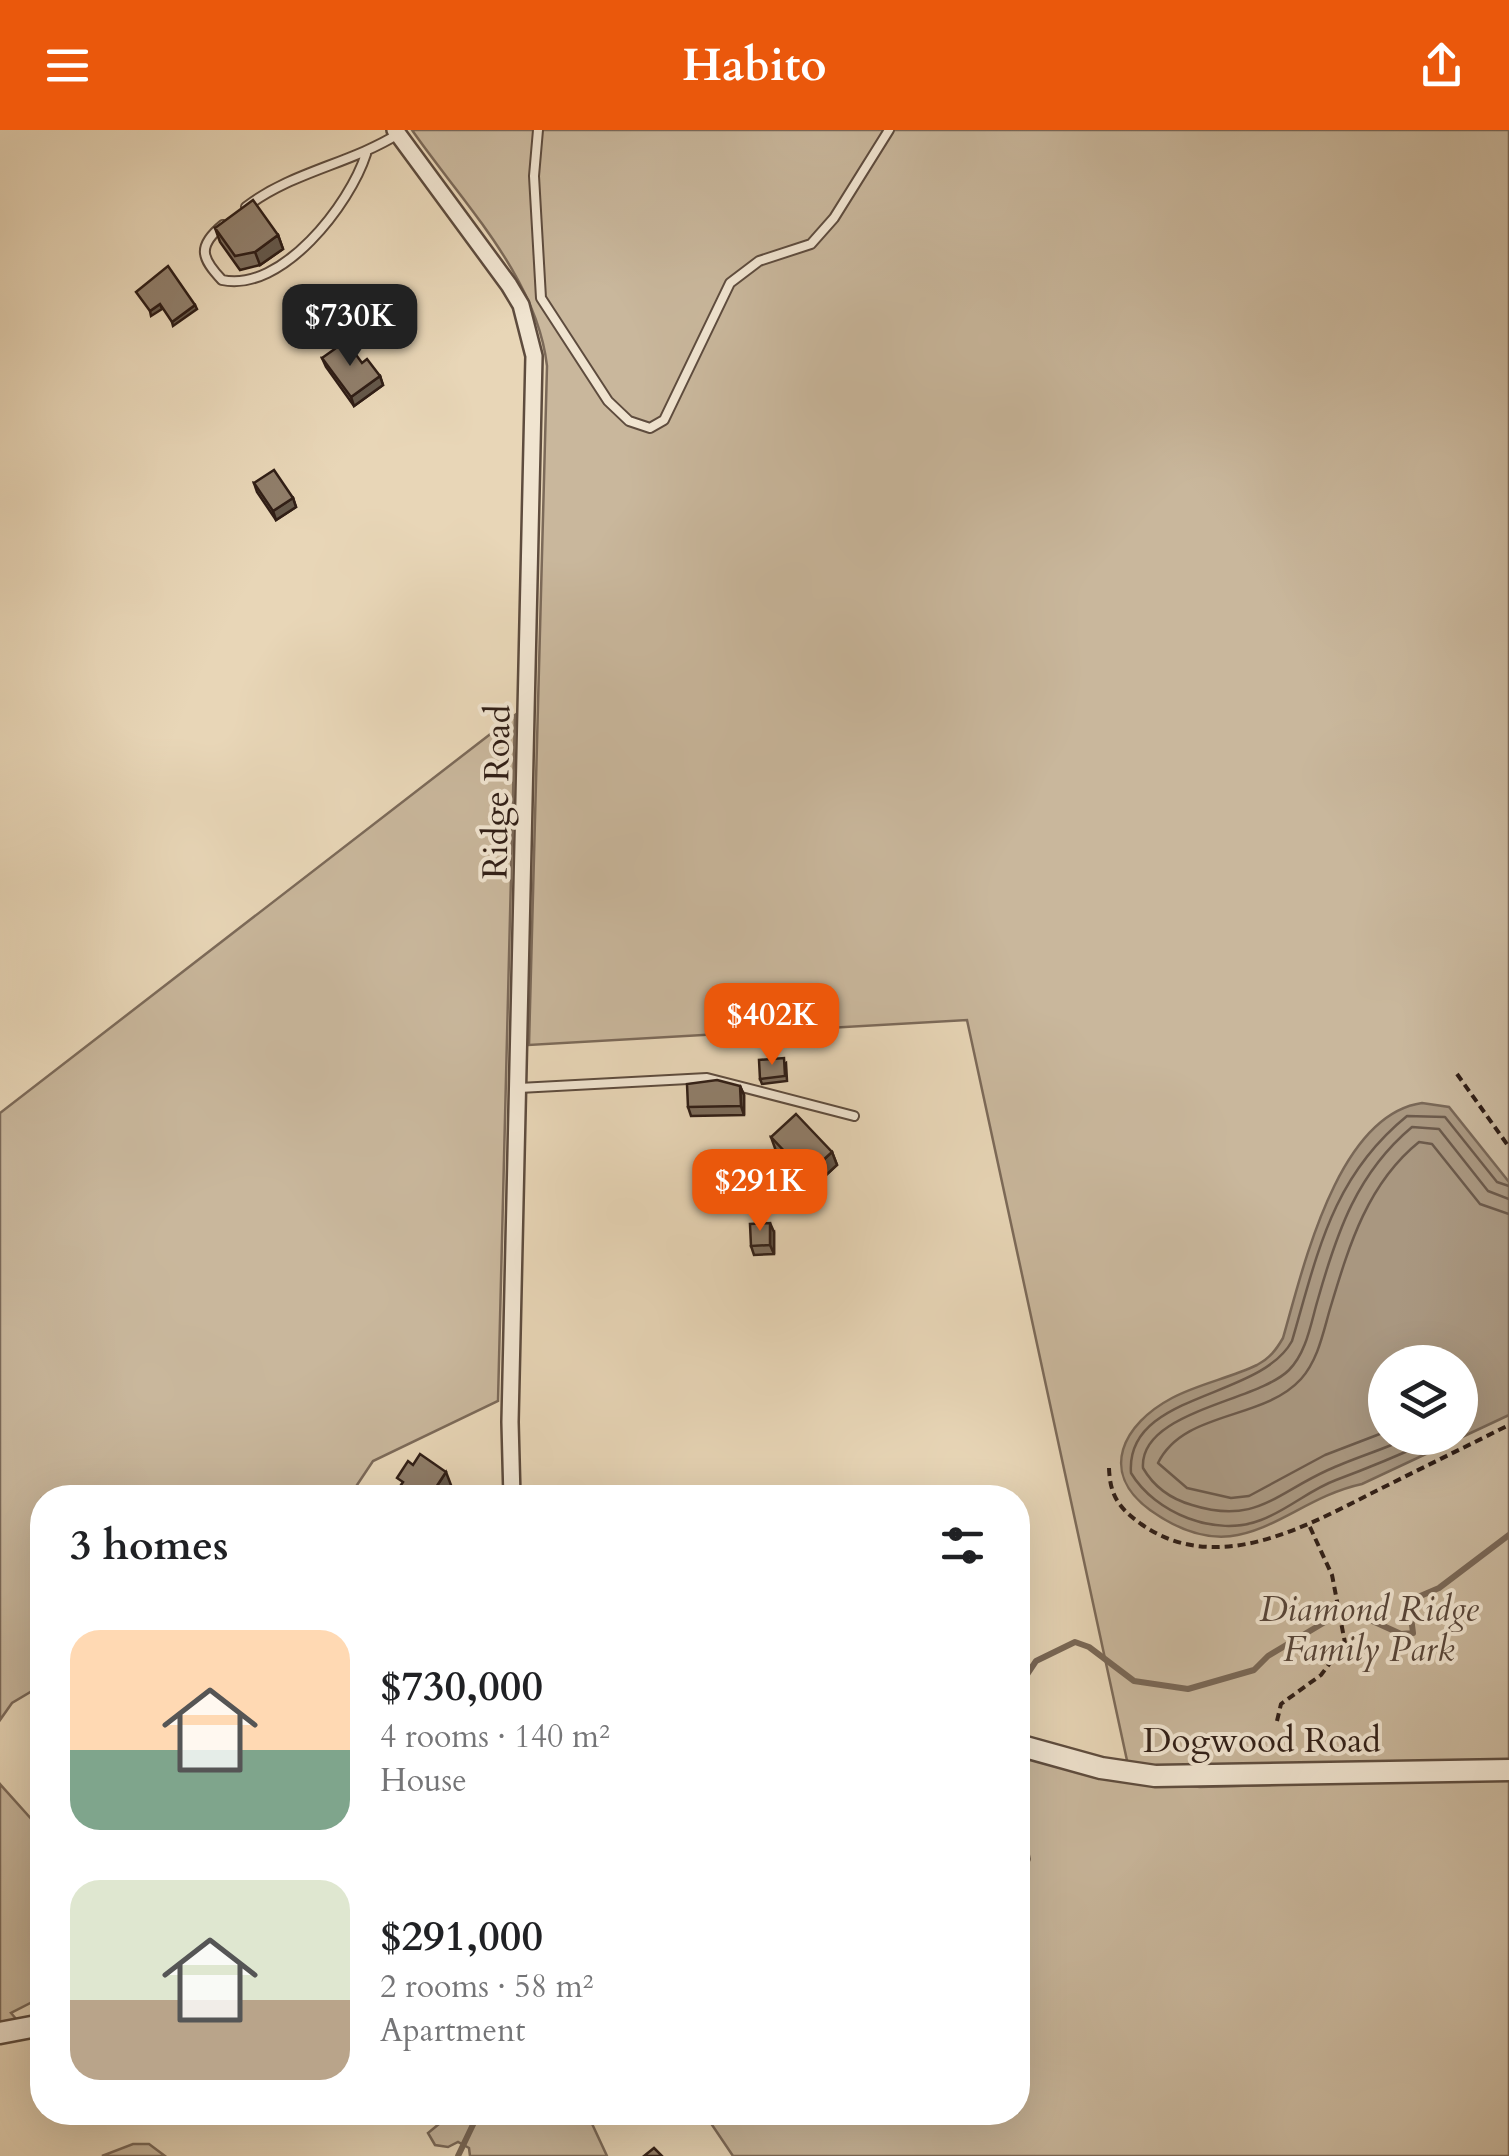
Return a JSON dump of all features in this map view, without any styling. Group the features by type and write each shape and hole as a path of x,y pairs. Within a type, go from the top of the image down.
{"street":[{"name":"Ridge Road","path":"397,132 509,285 525,316 534,356 512,1485"},
{"name":"Dogwood Road","path":"1030,1748 1101,1768 1155,1776 1509,1770"},
{"path":"0,2033 30,2027"}],"lane":[{"path":"538,130 534,176 541,298 608,400 630,422 650,428 664,420 730,283 759,261 811,244 834,218 889,130"},
{"path":"366,154 360,175 338,208 310,242 274,270 234,283 222,280 204,261 208,237 256,199 299,177 366,154 397,132"},
{"path":"519,1088 707,1078 854,1116"}],"path":[{"path":"1457,1074 1509,1147"},
{"path":"1109,1468 1110,1488 1119,1508 1153,1532 1203,1545 1243,1545 1310,1527 1509,1426"},
{"path":"1277,1721 1281,1704 1342,1652 1346,1633 1325,1556 1310,1527"}],"green space":[{"name":"Diamond Ridge Family Park","path":"412,130 1509,130 1509,1761 1208,1770 1128,1765 967,1020 529,1045 547,366 529,302 474,213"},
{"path":"515,715 498,1401 373,1461 357,1485 30,1485 30,1692 12,1703 0,1720 0,1113"},
{"path":"1030,1759 1106,1778 1200,1787 1509,1778 1509,2156 733,2156 712,2125 1030,2125"},
{"path":"0,1784 30,1818 30,2003 11,2013 17,2020 0,2022"},
{"path":"438,2125 593,2125 607,2156 470,2156 469,2148 458,2142 448,2147 435,2145 428,2133"},
{"path":"133,2144 149,2144 165,2156 102,2156"}],"water":[{"path":"1422,1103 1449,1107 1509,1182 1509,1415 1478,1430 1478,1345 1368,1345 1368,1455 1424,1455 1261,1528 1237,1535 1211,1536 1182,1529 1134,1495 1121,1465 1123,1450 1130,1435 1155,1409 1192,1389 1257,1365 1275,1350 1283,1338 1313,1236 1346,1164 1367,1135 1392,1114"}],"building":[{"path":"253,200 278,235 255,252 235,256 215,228"},
{"path":"168,266 195,305 172,322 160,304 150,311 136,292"},
{"path":"346,341 362,363 367,359 380,376 351,397 322,358"},
{"path":"274,470 293,498 273,511 254,483"},
{"path":"784,1058 785,1076 760,1079 759,1060"},
{"path":"717,1080 740,1086 741,1106 688,1107 687,1084"},
{"path":"796,1114 832,1152 807,1175 771,1137"},
{"path":"770,1223 770,1245 751,1246 750,1224"},
{"path":"420,1454 446,1472 438,1485 401,1485 403,1482 397,1478 408,1461 413,1465"},
{"path":"654,2148 662,2156 644,2156"}],"waterway":[{"path":"1030,1670 1036,1661 1075,1642 1089,1647 1134,1681 1188,1689 1254,1670 1268,1656 1335,1616 1357,1614 1401,1634 1413,1633 1410,1609 1418,1597 1439,1588 1509,1535"},
{"path":"458,2156 473,2125"}]}
